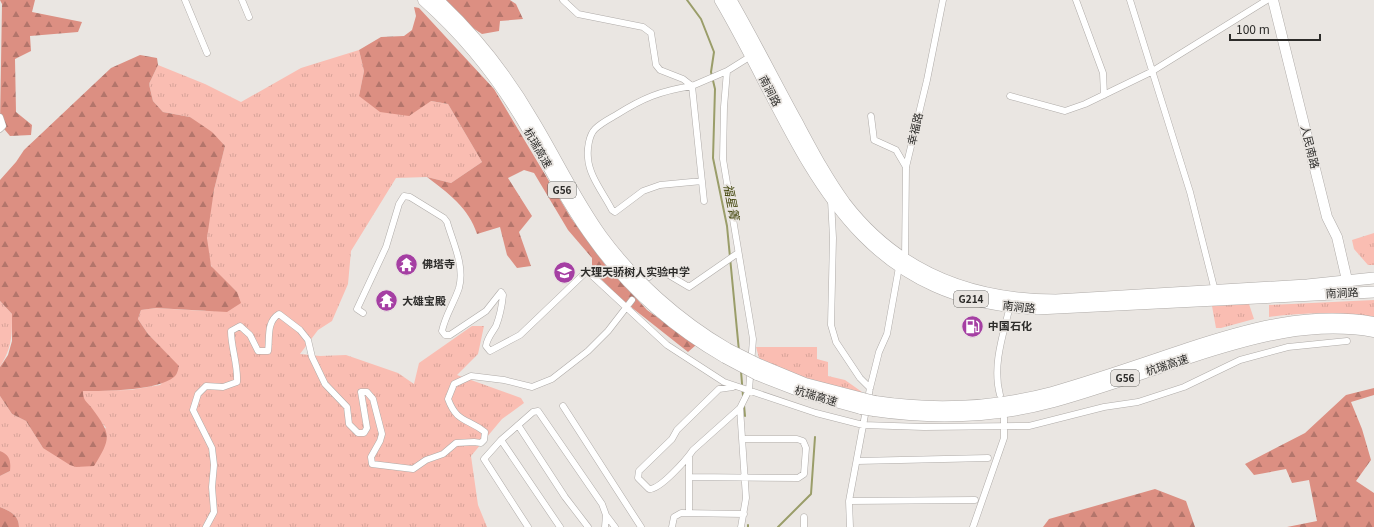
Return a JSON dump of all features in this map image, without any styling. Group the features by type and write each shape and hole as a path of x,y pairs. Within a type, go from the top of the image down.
{"highway":[{"name":"杭瑞高速","path":"424,0 460,35 498,83 522,119 580,219 612,263 642,294 674,322 726,353 758,369 862,404 932,416 1004,411 1054,401 1226,346 1276,332 1323,327 1347,328 1374,332"},
{"name":"杭瑞高速","path":"437,0 475,39 509,83 584,210 615,253 638,279 668,306 726,353"},
{"name":"南涧路","path":"720,0 755,54 834,187 869,230 902,264 956,285 989,294 1018,298 1056,300 1215,291 1374,278"},
{"name":"南涧路","path":"730,0 803,154 831,199 862,237 926,282 953,293 1010,306 1066,308 1374,292"},
{"name":"杭瑞高速","path":"874,406 932,407 1002,403 1051,393 1262,327 1310,319 1356,320 1374,323"}],"main road":[{"name":"人民南路","path":"1273,0 1327,217 1337,237 1350,293"}],"street":[{"path":"185,0 207,53"},
{"path":"242,0 249,17"},
{"path":"564,0 578,14 643,28 651,32 656,65 660,70 683,79 692,86 704,201"},
{"name":"幸福路","path":"850,527 849,501 870,388 879,352 887,334 902,264 906,167 927,80 943,0"},
{"path":"1076,0 1104,73 1104,95"},
{"path":"1130,0 1151,72 1190,192 1215,291"},
{"path":"1010,96 1065,111 1104,95 1151,72 1267,0"},
{"path":"702,181 660,185 643,192 615,212 590,168 588,158 590,139 594,129 642,99 672,89 692,86 709,80 755,54"},
{"path":"727,71 724,107 723,160 736,255 752,339 748,390 740,408 693,450 689,457 654,489 648,488 638,478 640,471 672,439 676,430 719,389 737,387"},
{"path":"871,116 874,140 896,150 906,167"},
{"path":"0,117 3,126 0,129"},
{"path":"363,313 357,309 386,247 399,204 404,196 410,197 444,218 447,222 459,260 459,287 444,320 442,331 445,335 450,335 486,311 501,292 503,295 499,315 495,327 486,341 486,346 490,351 520,335 587,271 625,308 667,345 715,377 737,387 816,413 863,425 1005,428 1029,426 1104,408 1138,402 1184,387 1240,360 1288,347 1347,341"},
{"path":"831,199 833,238 831,325 836,342 860,378 870,388"},
{"path":"650,277 654,272 662,271 689,287 736,255"},
{"path":"206,527 214,512 212,487 214,465 212,448 193,410 198,394 206,386 223,387 237,382 237,362 231,344 231,331 235,328 240,326 250,335 258,351 268,351 269,326 273,317 278,314 288,320 308,340 312,356 325,384 347,407 350,424 358,433 364,433 367,428 361,392 367,392 373,399 382,434 371,458 372,464 413,469 426,460 443,454 456,443 474,442 481,444 484,440 485,432 466,422 453,412 448,399 454,384 471,376 532,387 552,379 588,351 608,331 632,300"},
{"path":"1000,395 997,384 997,370 1010,306"},
{"path":"563,406 641,527"},
{"path":"740,408 746,498 741,527"},
{"path":"528,527 484,459 501,440 533,412 538,410 602,504 606,515 614,527"},
{"path":"973,527 996,466 1005,428 1004,418"},
{"path":"518,425 565,497 588,527"},
{"path":"689,477 800,477 806,471 806,448 803,441 797,439 743,439"},
{"path":"501,440 560,527"},
{"path":"689,457 689,513"},
{"path":"857,461 988,458"},
{"path":"849,501 975,500"},
{"path":"672,527 673,519 676,514 744,514"},
{"path":"605,527 606,515"},
{"path":"804,517 804,527"}],"green space":[{"path":"0,0 35,0 32,12 82,22 78,32 30,36 31,51 15,59 16,112 32,125 31,135 10,136 0,124 2,4"},
{"path":"442,0 510,0 516,4 523,19 500,21 499,31 482,34 461,20"},
{"path":"414,7 419,8 494,89 571,218 606,266 647,310 696,345 688,352 621,299 592,270 592,258 568,230 534,173 524,170 508,178 532,216 519,232 531,266 517,268 507,255 500,227 477,234 469,216 457,202 427,177 451,183 482,162 448,104 431,101 409,116 380,112 359,96 364,71 359,50 381,37 404,36 412,30 416,16"},
{"path":"359,50 364,71 359,96 431,101 448,104 482,162 451,183 427,177 396,178 351,251 348,284 332,321 318,330 300,354 320,356 346,355 398,373 414,384 419,363 472,326 484,326 478,354 457,375 521,398 524,403 502,419 471,456 478,505 487,527 19,527 16,516 0,507 0,476 10,471 0,451 0,396 12,414 26,421 43,448 106,428 83,399 83,391 130,390 160,385 179,367 148,334 138,319 141,310 156,308 205,311 237,292 213,268 208,254 208,224 214,189 225,146 190,117 163,112 153,101 149,84 158,65 205,84 241,102 301,68"},
{"path":"140,55 157,58 158,65 149,84 153,101 163,112 190,117 212,132 225,146 214,190 207,238 211,266 237,292 241,303 227,312 156,308 141,310 138,319 148,334 179,366 176,375 166,382 144,388 83,391 85,400 98,416 107,436 104,448 94,466 76,467 70,465 43,448 26,421 12,414 0,396 0,367 8,355 12,341 12,314 0,301 0,180 16,162 24,150 111,68"},
{"path":"1374,233 1374,265 1368,265 1354,249 1352,240"},
{"path":"1374,300 1374,317 1322,313 1269,317 1269,305"},
{"path":"0,301 12,314 12,329 9,348 0,367"},
{"path":"1249,304 1254,319 1216,328 1212,306"},
{"path":"756,347 817,347 817,359 828,362 828,376 845,380 862,392 860,394 826,386 760,361"},
{"path":"1374,388 1374,395 1351,402 1362,429 1371,460 1356,481 1374,493 1374,527 1287,527 1317,521 1309,480 1292,483 1286,469 1254,475 1245,464 1305,433 1346,395"},
{"path":"0,451 8,456 10,461 10,471 0,476"},
{"path":"1155,489 1186,501 1195,527 1043,527 1049,519"},
{"path":"0,507 16,516 19,527 0,527"}],"waterway":[{"name":"福星箐","path":"687,0 701,19 714,52 711,72 715,89 713,158 727,226 739,351"},
{"name":"福星箐","path":"741,371 743,396"},
{"name":"福星箐","path":"744,405 745,416"},
{"path":"778,527 811,494 815,437"}],"place":[{"name":"佛塔寺","path":"406,264"},
{"name":"大理天骄树人实验中学","path":"564,272"},
{"name":"大雄宝殿","path":"387,301"},
{"name":"中国石化","path":"972,326"}]}
